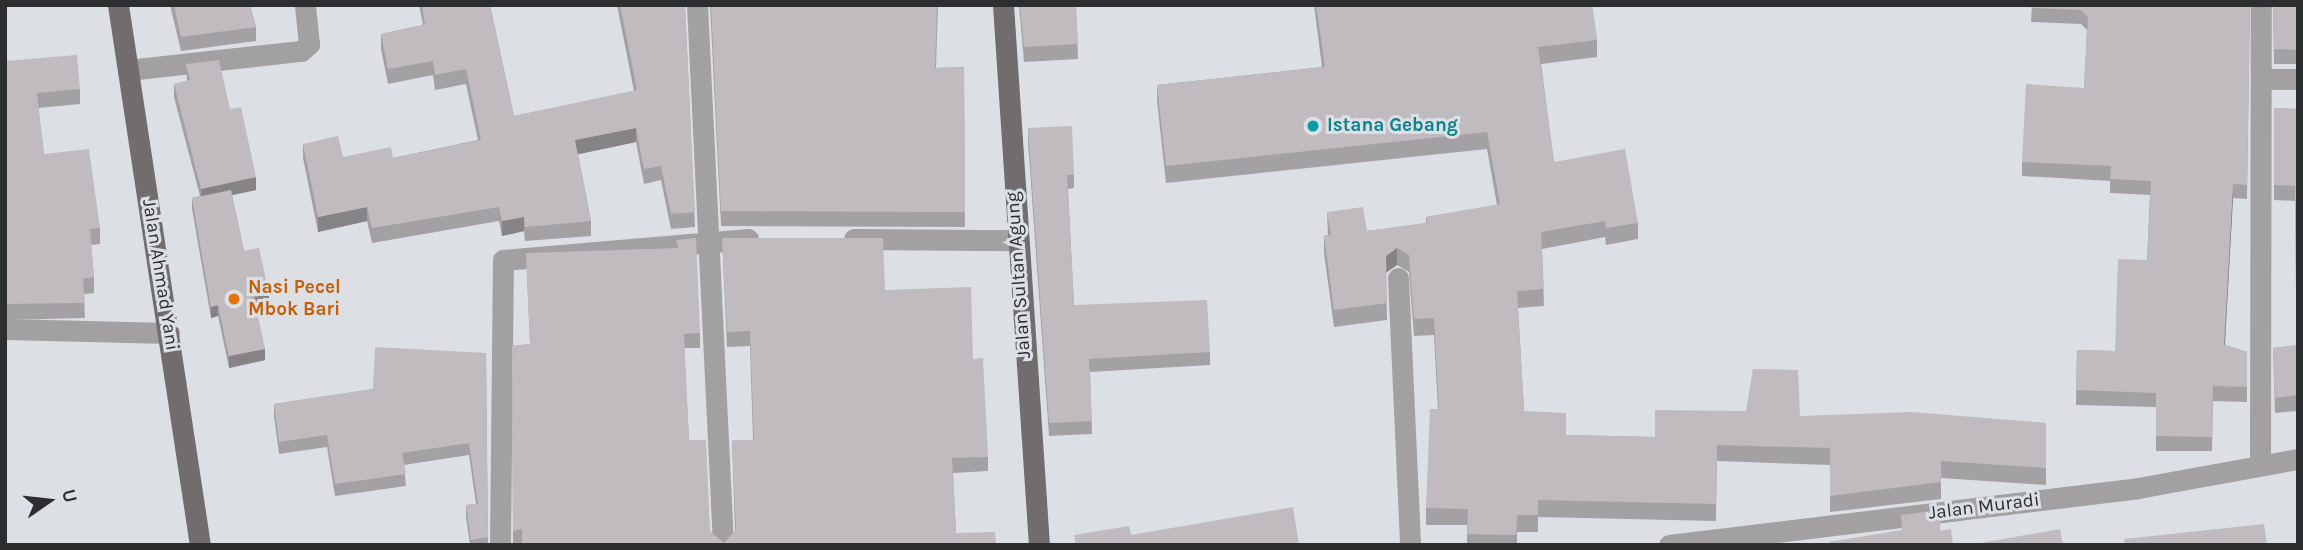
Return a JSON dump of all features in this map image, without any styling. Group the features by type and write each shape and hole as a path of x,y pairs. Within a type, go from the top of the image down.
{"main road":[{"name":"Jalan Ahmad Yani","path":"118,5 170,333 200,545"},
{"name":"Jalan Sultan Agung","path":"1003,5 1016,240 1039,545"}],"street":[{"path":"128,70 274,56 309,44 305,5"},
{"path":"696,5 723,545"},
{"path":"2260,464 2263,79 2261,5"},
{"path":"2263,79 2298,79"},
{"path":"500,545 503,260 706,239 774,239"},
{"path":"828,239 1016,240"},
{"path":"1398,278 1410,545"},
{"path":"5,329 170,333"},
{"name":"Jalan Muradi","path":"1669,545 2138,488 2298,459"}],"building":[{"path":"174,5 250,5 256,27 181,37"},
{"path":"422,5 490,5 514,116 637,90 620,5 685,5 695,212 671,214 661,166 644,169 636,128 575,140 591,221 525,227 524,217 502,221 499,207 372,228 367,207 318,217 303,144 338,136 343,157 391,147 393,158 481,140 466,69 435,75 433,61 388,69 381,34 425,25"},
{"path":"711,5 937,5 935,68 964,67 965,212 721,211"},
{"path":"1020,5 1076,5 1078,44 1024,47"},
{"path":"1316,5 1592,5 1597,40 1538,47 1554,162 1625,149 1638,223 1606,228 1605,221 1541,232 1544,289 1517,291 1524,411 1566,413 1566,435 1655,437 1655,410 1746,411 1753,369 1798,370 1800,416 1912,412 2046,423 2046,468 1941,461 1941,482 1830,496 1830,448 1717,445 1716,504 1538,500 1538,515 1517,515 1516,535 1467,534 1468,509 1426,508 1430,409 1439,409 1434,318 1414,319 1409,255 1397,248 1386,256 1387,303 1334,310 1324,236 1331,235 1327,212 1363,207 1367,231 1427,223 1426,217 1500,204 1487,132 1166,166 1157,85 1325,67"},
{"path":"2032,5 2250,5 2247,185 2233,184 2224,345 2247,352 2247,387 2213,386 2212,437 2156,436 2156,393 2076,390 2077,350 2115,351 2118,259 2147,260 2151,181 2110,179 2111,166 2022,162 2026,84 2084,88 2088,17 2081,10 2031,8"},
{"path":"2273,5 2298,5 2298,50 2274,49"},
{"path":"77,55 80,89 37,93 44,154 89,149 100,228 90,229 94,277 83,279 85,303 5,304 5,61"},
{"path":"219,60 230,109 241,107 256,177 201,189 174,84 190,80 186,64"},
{"path":"2274,108 2298,109 2298,281 2295,186 2274,185"},
{"path":"1072,126 1074,175 1067,175 1074,305 1207,300 1210,352 1089,359 1092,421 1049,423 1028,128"},
{"path":"231,190 244,251 259,248 269,294 254,297 265,349 229,356 218,305 211,307 192,198"},
{"path":"696,238 700,333 684,334 689,440 706,440 710,531 724,543 736,530 732,440 754,440 750,331 727,332 722,238 883,238 885,290 971,287 973,359 983,358 988,457 952,458 956,533 995,532 996,545 522,545 522,529 513,531 512,346 530,344 526,253 678,248 676,240"},
{"path":"2298,345 2298,395 2275,398 2273,348"},
{"path":"375,347 486,353 488,537 471,540 466,505 478,504 469,443 402,453 406,474 335,484 327,435 279,442 274,404 373,389"},
{"path":"1293,507 1299,545 1076,545 1074,535 1129,526 1131,535"},
{"path":"1941,510 1940,531 1951,529 1953,545 1829,545 1829,542 1902,530 1901,515"},
{"path":"2264,524 2267,545 2125,545 2124,539"},
{"path":"2060,529 2063,545 1969,545"}],"place":[{"name":"Istana Gebang","path":"1313,126"},
{"name":"Nasi Pecel Mbok Bari","path":"234,299"}]}
